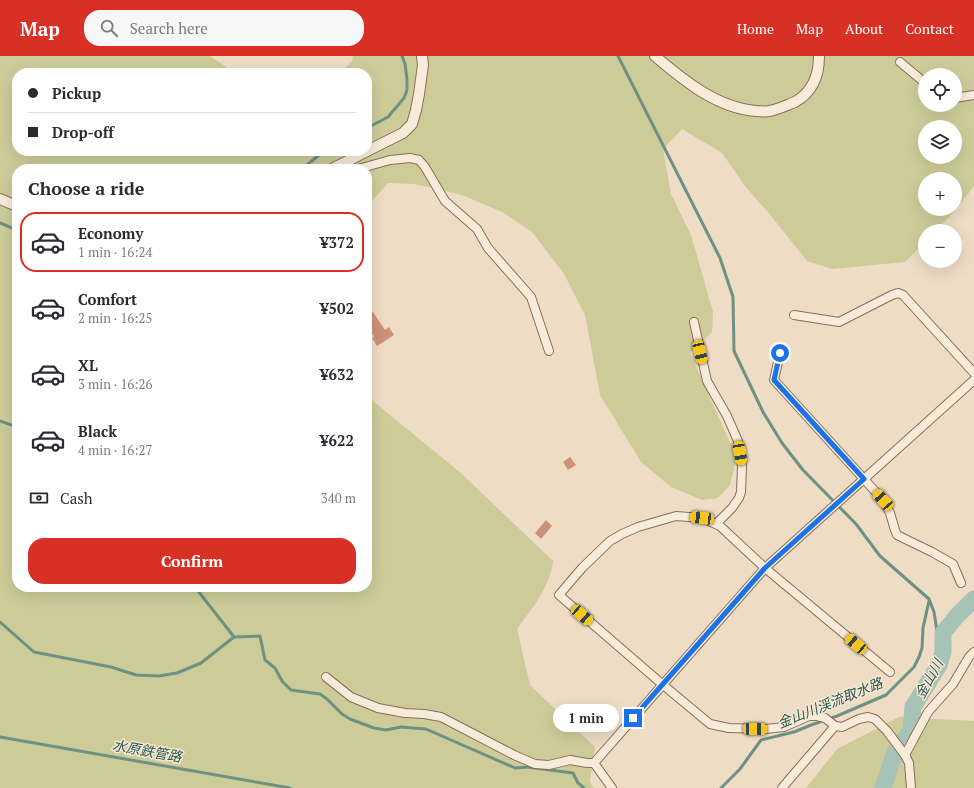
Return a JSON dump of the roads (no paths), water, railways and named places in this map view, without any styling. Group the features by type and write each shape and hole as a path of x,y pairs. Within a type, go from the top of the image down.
{"street":[{"path":"372,148 402,133 412,124 419,94 423,65 422,56"},
{"path":"655,56 675,73 702,92 747,110 768,111 797,100 806,94 814,84 817,76 818,59"},
{"path":"900,62 918,77"},
{"path":"962,97 974,95"},
{"path":"342,164 357,156"},
{"path":"372,165 390,160 410,158 419,160 425,167 445,201 477,229 488,248 531,296 549,351"},
{"path":"0,199 12,204"},
{"path":"794,315 839,322 898,293 903,296 974,373"},
{"path":"694,322 707,381 727,416 738,441 742,466 741,492 739,498 732,508 716,524"},
{"path":"780,353 774,380 883,500 890,513 894,530 897,535 953,564 961,583"},
{"path":"326,677 351,697 378,708 441,717 514,756 535,764 548,765 570,760 594,763 765,568 974,380"},
{"path":"890,672 765,568 720,526 702,518 676,516 638,527 622,534 610,541 582,568 559,595 710,724 729,728 766,729 784,727 809,716 817,716 825,718 835,726 842,727 859,719 868,717 875,719 905,755 909,763 911,788"},
{"path":"905,755 928,712 953,684 969,657 974,652"},
{"path":"782,788 835,726"},
{"path":"594,763 612,788"}],"waterway":[{"path":"372,125 388,117 404,98 407,90 407,79 405,64 402,56"},
{"path":"618,56 720,258 733,297 734,351 763,412 782,443 803,470 856,524 880,556 929,599 934,612 937,631 943,643"},
{"path":"308,164 318,156"},
{"path":"0,223 12,228"},
{"path":"0,421 12,425"},
{"path":"199,592 234,637"},
{"name":"金山川","path":"883,788 895,752 911,731 913,707 939,665 943,652 943,633 974,599"},
{"name":"金山川渓流取水路","path":"721,788 740,769 761,740 794,732 837,716 886,695 914,667 919,657 922,648 923,628 929,601"},
{"path":"0,622 34,652 111,667 136,675 159,676 177,673 201,663 234,637 260,636 265,660 275,668 282,681 291,690 320,694 342,714 350,719 374,728 386,730 401,727 426,729 515,768 527,767 573,773 578,783 584,788"},
{"name":"水原鉄管路","path":"0,737 290,788"}]}
